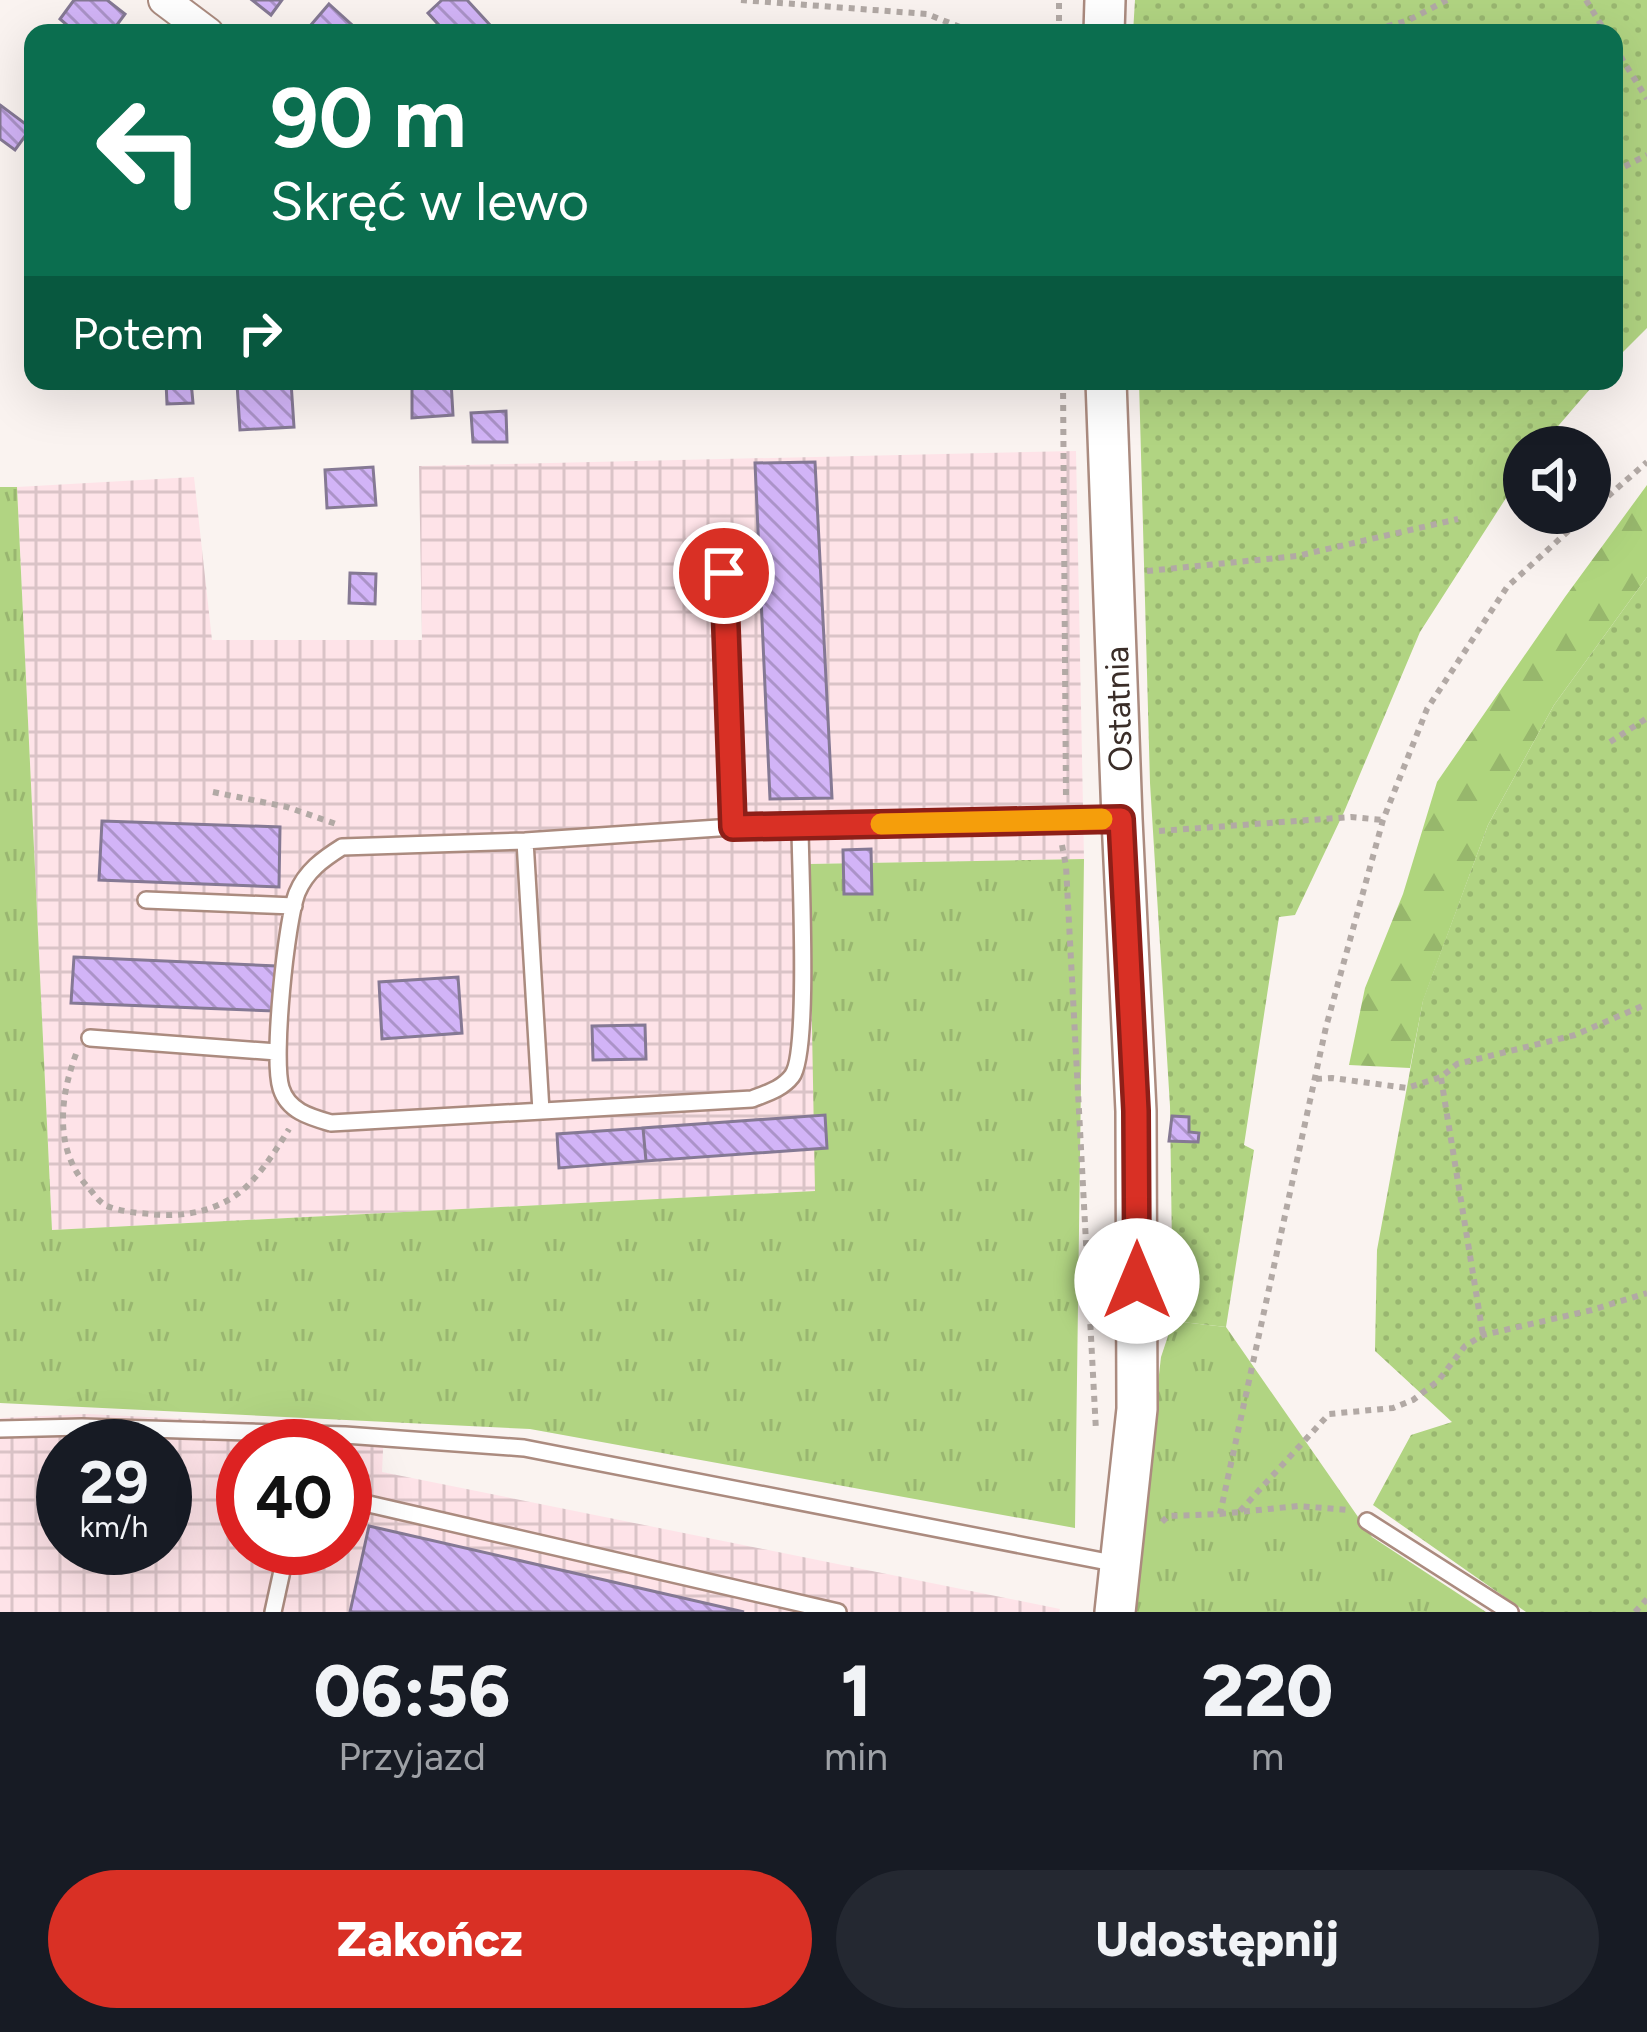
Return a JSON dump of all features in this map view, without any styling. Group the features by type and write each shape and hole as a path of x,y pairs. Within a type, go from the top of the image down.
{"street":[{"path":"164,0 196,24"},
{"name":"Ostatnia","path":"1107,390 1131,826 1136,1111 1137,1409 1114,1612"}],"lane":[{"path":"724,573 733,827"},
{"path":"800,826 802,1034 796,1073 776,1090 752,1099 331,1124 299,1114 281,1090 277,1052 290,919 298,889 319,861 342,848 733,827 1060,820 1131,826"},
{"path":"525,841 541,1111"},
{"path":"146,900 294,905"},
{"path":"90,1038 277,1052"},
{"path":"0,1429 345,1435 524,1448 1121,1564"},
{"path":"372,1505 838,1612"},
{"path":"1367,1521 1510,1612"},
{"path":"273,1612 281,1575"}],"path":[{"path":"741,0 927,14 952,24"},
{"path":"1395,24 1447,0"},
{"path":"1623,60 1647,99"},
{"path":"1063,390 1067,798 1060,803 1060,820 1096,1445"},
{"path":"1611,493 1647,462"},
{"path":"1131,572 1297,556 1458,519"},
{"path":"1220,1514 1326,1027 1382,820 1427,709 1507,586 1565,534"},
{"path":"1610,742 1647,718"},
{"path":"213,792 286,807 399,845"},
{"path":"1131,826 1351,817 1382,820"},
{"path":"1316,1079 1407,1088 1441,1077 1457,1064 1575,1035 1647,1004"},
{"path":"90,1038 75,1055 64,1092 63,1138 77,1174 103,1204 176,1217 211,1209 243,1190 269,1161 299,1114"},
{"path":"1441,1077 1483,1335"},
{"path":"1240,1511 1328,1414 1393,1408 1413,1400 1438,1382 1465,1346 1483,1335 1647,1293"},
{"path":"1121,1564 1168,1516 1298,1506 1355,1511 1367,1521"},
{"path":"1635,1612 1647,1599"}],"shaded area":[{"path":"1076,451 1084,859 810,864 816,1191 52,1230 17,487 194,477 212,640 422,640 419,466"},
{"path":"87,1414 186,1419 36,1419 36,1575 192,1575 192,1419 216,1421 216,1575 372,1575 372,1428 384,1429 382,1472 1060,1609 1059,1612 0,1612 0,1418"}],"green space":[{"path":"1135,0 1647,0 1647,328 1623,352 1623,24 1134,24"},
{"path":"1139,390 1589,390 1558,426 1503,426 1503,503 1420,632 1295,915 1279,917 1244,1145 1254,1150 1226,1327 1173,1321 1170,1106 1150,783"},
{"path":"1647,485 1647,577 1554,705 1488,825 1423,1001 1410,1068 1349,1065 1365,988 1403,894 1437,782"},
{"path":"0,487 17,487 52,1230 815,1191 809,864 1084,859 1075,1528 530,1429 0,1403"},
{"path":"1647,577 1647,1612 1526,1612 1373,1505 1411,1435 1452,1422 1375,1351 1377,1250 1423,1000 1488,825 1554,705"},
{"path":"1173,1321 1226,1327 1372,1537 1486,1612 1132,1612 1161,1357"}],"building":[{"path":"74,0 107,0 125,14 118,24 66,24 60,19"},
{"path":"252,0 282,0 271,15"},
{"path":"442,0 467,0 489,24 438,24 428,13"},
{"path":"329,4 351,24 312,24"},
{"path":"0,105 24,123 24,138 15,150 0,139"},
{"path":"166,390 192,390 193,403 167,404"},
{"path":"237,390 292,390 294,427 240,430"},
{"path":"412,390 452,390 453,415 412,418"},
{"path":"506,411 507,442 473,442 471,413"},
{"path":"815,462 832,798 770,799 755,463"},
{"path":"373,467 376,505 327,508 325,470"},
{"path":"350,573 376,574 375,604 349,603"},
{"path":"102,821 280,827 279,887 99,880"},
{"path":"871,849 872,894 844,894 843,850"},
{"path":"74,957 276,966 274,1011 71,1003"},
{"path":"458,977 462,1033 382,1039 379,982"},
{"path":"645,1025 646,1059 593,1060 592,1026"},
{"path":"825,1115 827,1148 646,1161 643,1128"},
{"path":"1172,1116 1189,1117 1189,1132 1199,1133 1198,1142 1169,1141"},
{"path":"643,1128 646,1161 559,1168 557,1134"},
{"path":"372,1527 744,1612 350,1612 358,1575 372,1575"}],"slow traffic":[{"path":"881,824 1102,819"}],"route":[{"path":"724,573 733,827 1121,819 1136,1111 1137,1281"}]}
